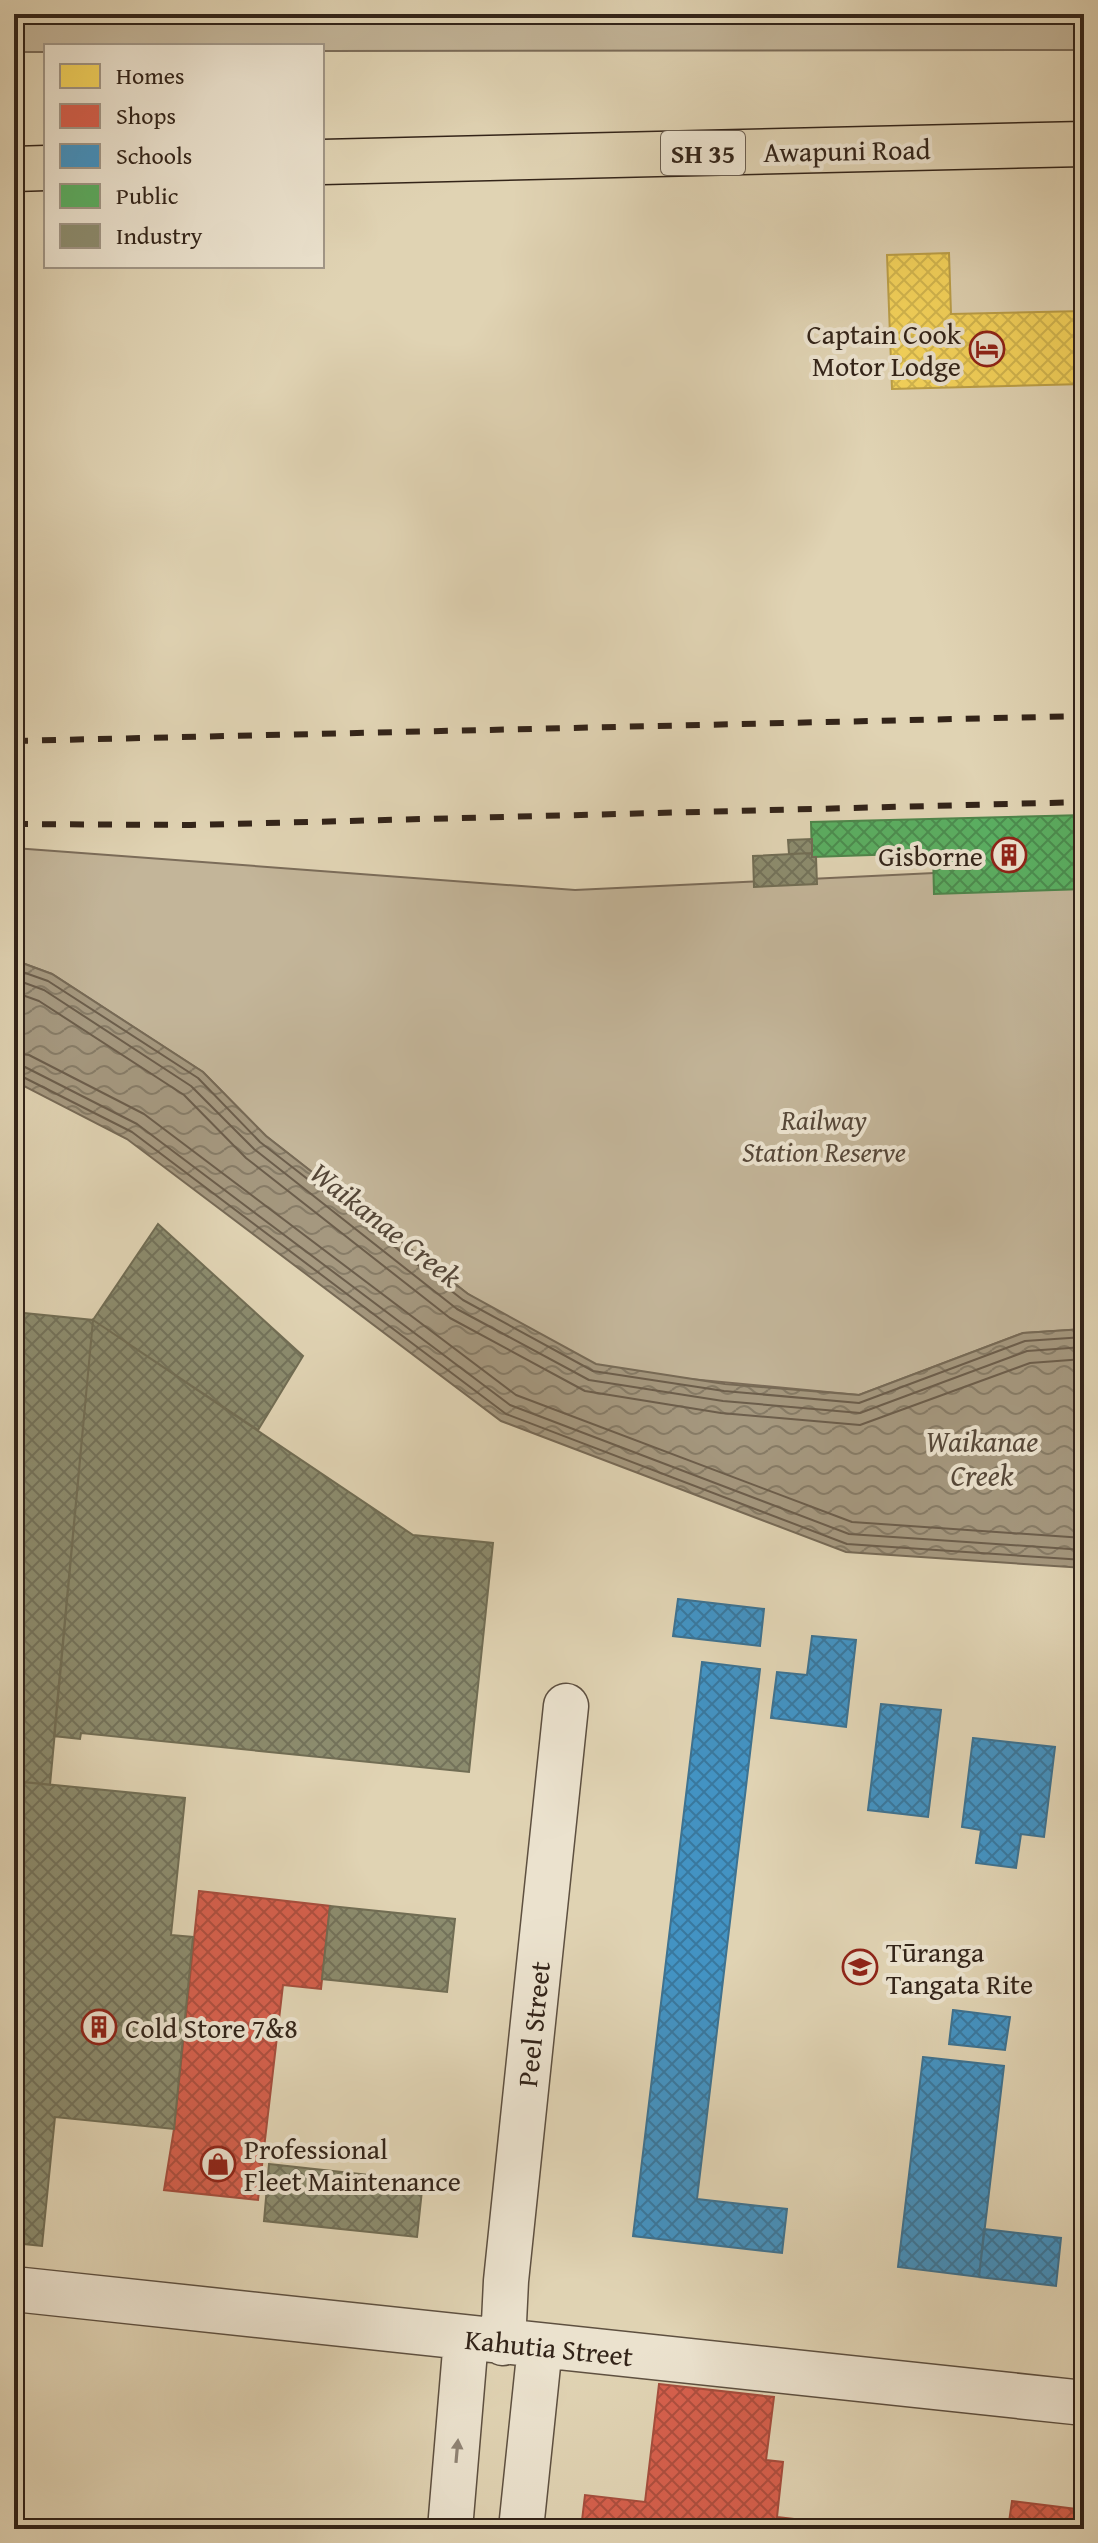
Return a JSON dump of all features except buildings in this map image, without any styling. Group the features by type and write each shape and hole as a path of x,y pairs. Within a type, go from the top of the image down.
{"highway":[{"name":"Awapuni Road","path":"324,162 1084,144"},
{"path":"14,169 44,168"}],"street":[{"name":"Peel Street","path":"521,2529 503,2342 506,2281 566,1706"},
{"name":"Kahutia Street","path":"14,2289 1084,2403"},
{"name":"Peel Street","path":"450,2529 503,2342"}],"green space":[{"path":"14,14 1084,14 1084,50 324,51 324,44 44,44 44,52 14,52"},
{"name":"Railway Station Reserve","path":"14,848 575,890 1084,866 1084,1329 1023,1333 859,1395 584,1369 468,1294 266,1136 203,1072 52,974 14,960"}],"water":[{"name":"Waikanae Creek","path":"14,960 52,974 203,1072 266,1136 468,1294 596,1364 725,1384 859,1395 1023,1333 1084,1329 1084,1568 846,1552 501,1421 127,1139 14,1081"}],"railway":[{"path":"14,741 1084,716"},
{"path":"14,824 191,825 1084,802"}],"place":[{"name":"Captain Cook Motor Lodge","path":"987,349"},
{"name":"Gisborne","path":"1009,855"},
{"name":"Tūranga Tangata Rite","path":"860,1967"},
{"name":"Cold Store 7&8","path":"99,2027"},
{"name":"Professional Fleet Maintenance","path":"218,2164"}]}
